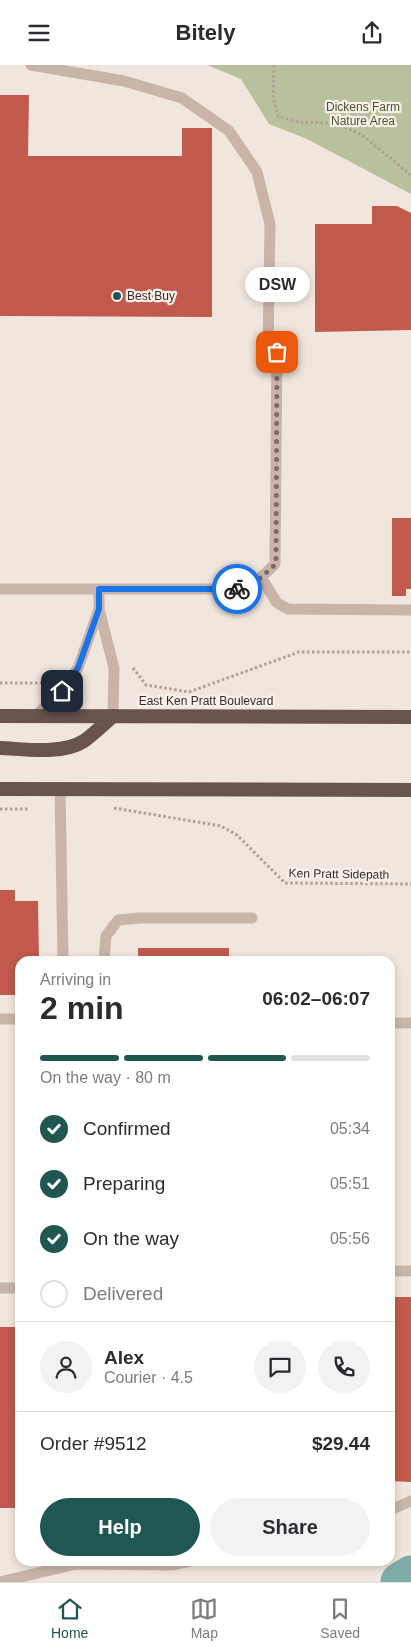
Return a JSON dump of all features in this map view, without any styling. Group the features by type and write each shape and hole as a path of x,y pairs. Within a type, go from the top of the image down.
{"highway":[{"name":"East Ken Pratt Boulevard","path":"0,716 411,717"},
{"path":"0,748 67,747 83,741 113,716"},
{"path":"0,789 411,790"}],"lane":[{"path":"0,589 248,589 276,564 270,224 257,173 229,131 182,98 124,81 31,65"},
{"path":"262,577 277,603 288,609 411,611"},
{"path":"99,589 99,609 114,668 113,716"},
{"path":"35,716 62,691 78,668 99,609"},
{"path":"60,789 63,956"},
{"path":"104,956 106,935 118,920 140,918 252,918"},
{"path":"0,1019 15,1019"},
{"path":"395,1023 411,1023"},
{"path":"395,1271 411,1271"},
{"path":"0,1288 15,1288"},
{"path":"395,1508 411,1501"},
{"path":"0,1582 68,1566"}],"path":[{"path":"274,65 273,97 278,116 298,122 336,123 362,135 411,175"},
{"path":"133,668 146,685 188,692 299,652 411,652"},
{"path":"0,683 44,683 51,677"},
{"name":"Ken Pratt Sidepath","path":"109,807 221,826 237,835 285,883 411,884"},
{"path":"0,809 28,809"}],"green space":[{"name":"Dickens Farm Nature Area","path":"207,65 411,65 411,194 307,139 269,124 241,79"}],"building":[{"path":"0,95 29,95 28,156 182,156 182,128 212,128 212,317 0,316"},
{"path":"372,206 397,206 411,213 411,330 315,332 315,224 372,224"},
{"path":"392,518 411,518 411,589 406,589 406,596 392,596"},
{"path":"0,890 15,890 15,901 38,901 39,956 15,956 15,995 0,995"},
{"path":"138,948 229,948 229,956 138,956"},
{"path":"395,1297 411,1297 411,1482 395,1481"},
{"path":"0,1327 15,1327 15,1508 0,1508"}],"waterway":[{"path":"400,1582 411,1575"}],"way so far":[{"path":"237,589 248,589 276,564 277,352"}],"place":[{"name":"Best Buy","path":"117,296"},
{"name":"DSW","path":"277,352"}],"route":[{"path":"62,691 78,668 87,636 99,609 99,589 237,589"}]}
